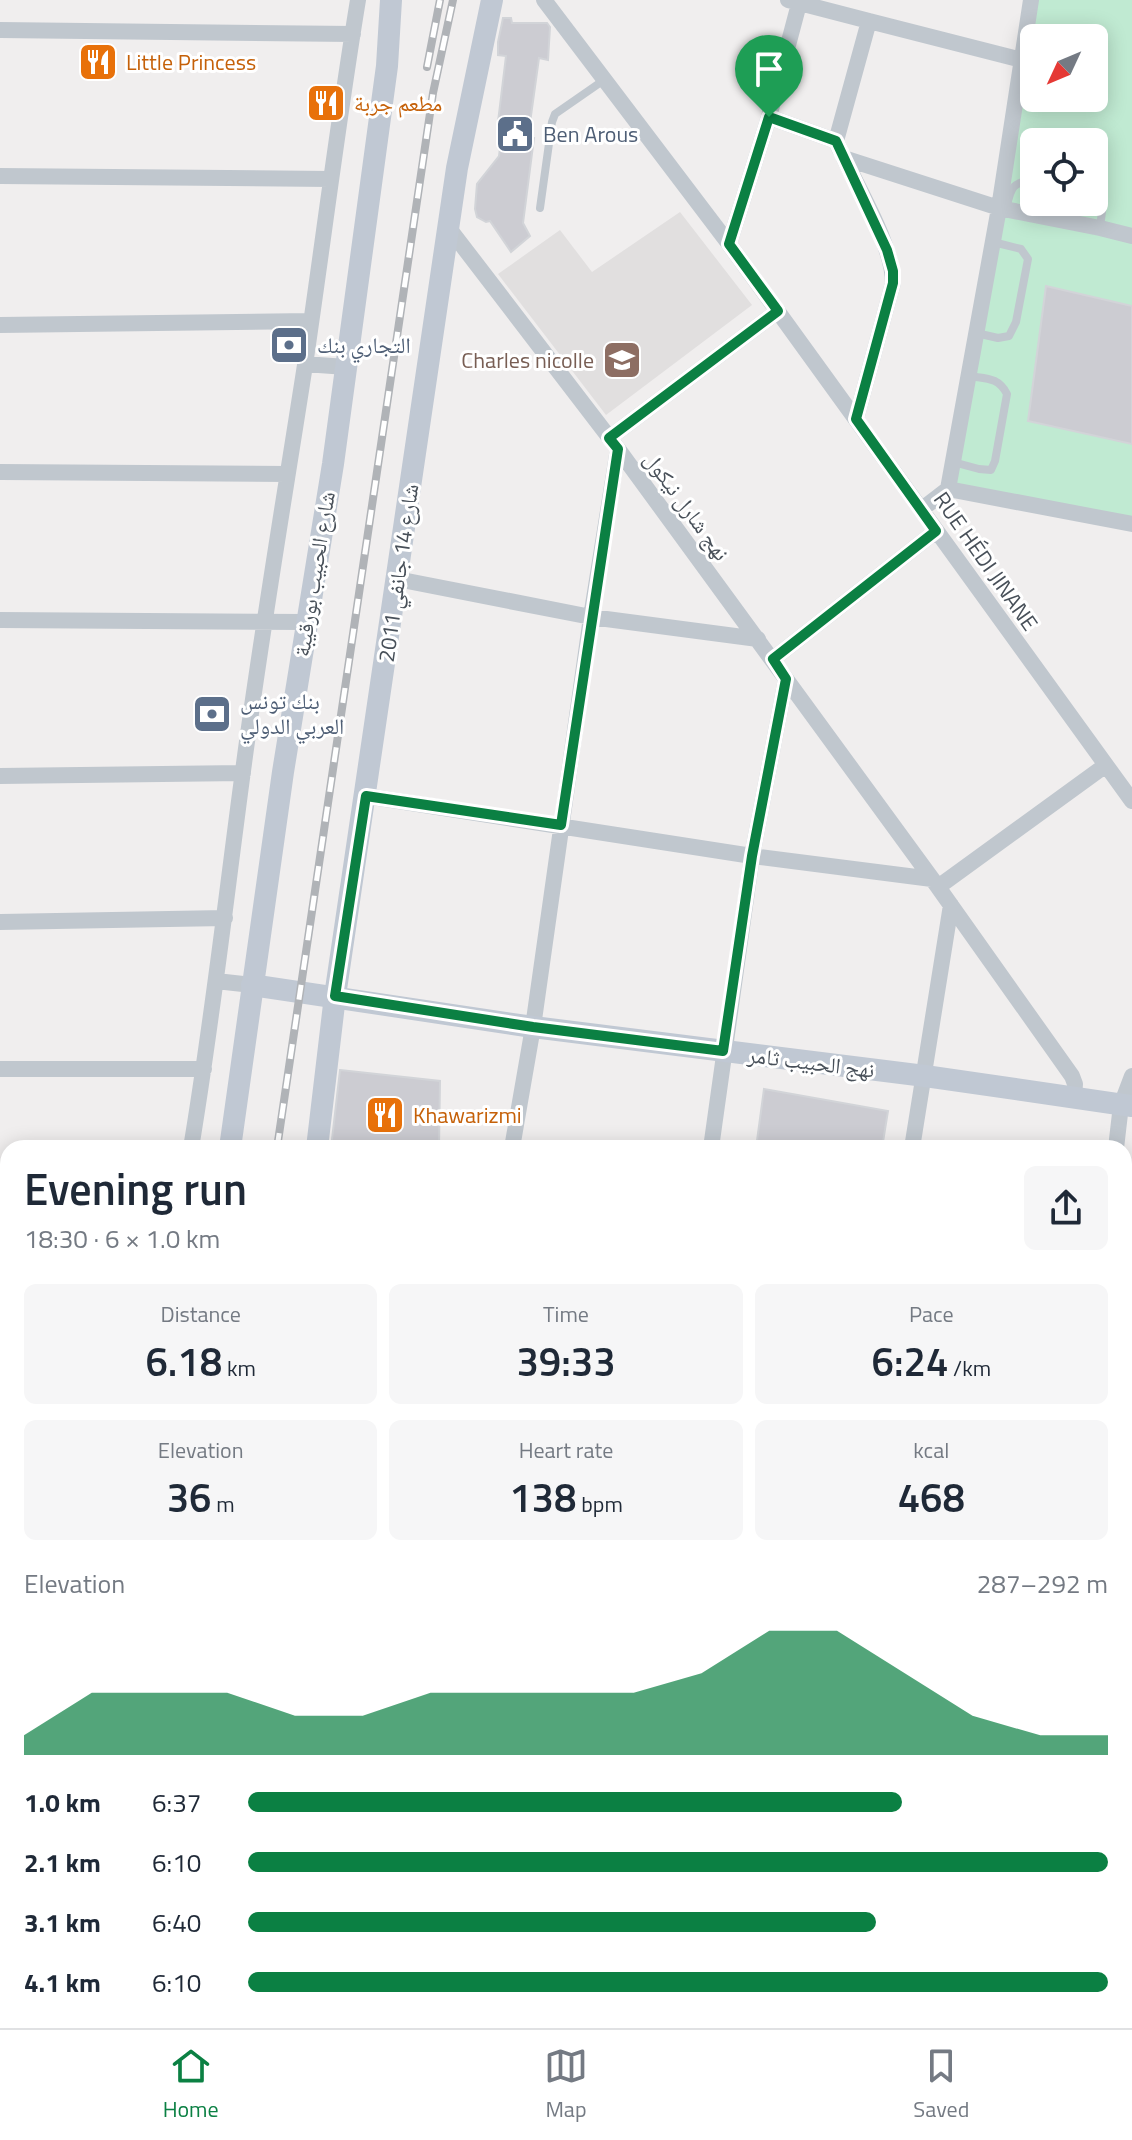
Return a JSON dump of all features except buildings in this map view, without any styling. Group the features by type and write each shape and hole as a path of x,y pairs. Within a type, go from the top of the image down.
{"street":[{"path":"192,1140 264,623 358,0"},
{"name":"شارع الحبيب بورقيبة","path":"231,1140 306,622 333,464 387,66 391,0"},
{"name":"شارع 14 جانفي 2011","path":"318,1140 335,996 457,168 492,0"},
{"name":"RUE HÉDI JINANE","path":"544,0 729,244 1132,801"},
{"path":"1027,24 1031,0"},
{"path":"729,244 769,117 796,1 1020,59"},
{"path":"856,419 893,283 887,250 836,141 869,21"},
{"path":"0,30 353,34"},
{"path":"922,509 948,489 993,242 1002,209 1020,75"},
{"path":"769,117 836,141"},
{"path":"844,158 1002,209 1132,236"},
{"path":"0,176 330,179"},
{"name":"نهج شارل نيكول","path":"448,227 613,443 951,905 1072,1076 1074,1097"},
{"path":"513,1140 533,1027 613,443 778,311"},
{"path":"0,325 311,321"},
{"path":"305,364 346,367"},
{"path":"0,472 287,474"},
{"path":"948,489 1132,524"},
{"path":"773,659 936,531"},
{"path":"397,579 591,617 758,639"},
{"path":"0,620 306,622"},
{"path":"712,1140 752,856 786,679"},
{"path":"366,796 935,883 1106,765"},
{"path":"0,776 243,773"},
{"path":"913,1140 951,905"},
{"path":"0,922 225,918"},
{"path":"216,981 252,985"},
{"name":"نهج الحبيب ثامر","path":"252,985 533,1027 925,1076 1126,1106"},
{"path":"0,1069 204,1069"},
{"path":"1118,1140 1132,1076"}],"lane":[{"path":"540,208 555,114 604,79"},
{"path":"1002,209 1011,188 1020,182"},
{"path":"1100,228 1101,216"},
{"path":"976,333 998,338 1009,336 1019,310 1028,259 1021,249 993,242"},
{"path":"953,462 991,470 998,448 1007,394 995,380 968,376"}],"shaded area":[{"name":"Charles nicolle","path":"680,212 752,305 606,415 498,274 560,230 592,272"}],"green space":[{"path":"1035,0 1132,0 1132,521 948,484 1020,83 1020,112 1108,112 1108,24 1031,24"}],"railway":[{"path":"427,67 440,0"},
{"path":"278,1140 433,93 453,0"}],"place":[{"name":"Little Princess","path":"98,62"},
{"name":"مطعم جربة","path":"326,103"},
{"name":"Ben Arous","path":"515,134"},
{"name":"التجاري بنك","path":"289,345"},
{"name":"Charles nicolle","path":"622,360"},
{"name":"بنك تونس العربي الدولي","path":"212,714"},
{"name":"Khawarizmi","path":"385,1115"}],"route":[{"path":"769,117 836,141 887,250 893,283 856,419 936,531 773,659 786,679 752,856 723,1051 533,1027 335,996 366,796 561,825 618,449 609,438 778,311 729,244 769,117"}]}
